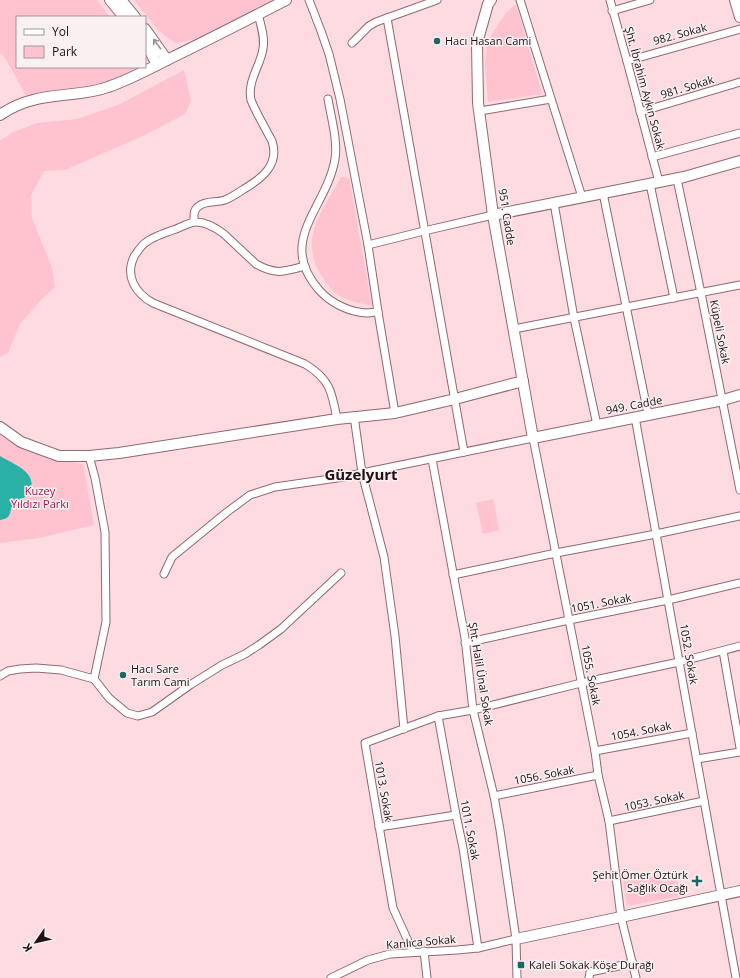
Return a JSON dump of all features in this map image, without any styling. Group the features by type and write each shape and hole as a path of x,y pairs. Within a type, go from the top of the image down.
{"street":[{"path":"110,0 123,16"},
{"path":"121,0 134,16"},
{"path":"0,115 22,103 81,94 108,87 168,60 286,0"},
{"path":"309,0 322,31 342,106 368,245 395,413"},
{"path":"352,43 369,26 437,0"},
{"path":"520,0 582,197"},
{"name":"Şht. İbrahim Aykın Sokak","path":"610,0 652,157 654,183 674,298"},
{"path":"612,11 650,0"},
{"path":"735,0 740,17"},
{"name":"951. Cadde","path":"487,1 477,44 478,103 493,215 533,438"},
{"path":"194,222 193,213 197,207 205,202 230,198 262,176 268,170 273,158 272,141 251,100 250,95 251,82 263,50 263,33 258,14"},
{"path":"387,18 464,452"},
{"name":"982. Sokak","path":"627,61 740,29"},
{"path":"146,30 168,60"},
{"path":"146,45 157,65"},
{"name":"981. Sokak","path":"640,112 740,82"},
{"path":"328,99 336,146 335,158 330,178 304,233 302,257 308,275 314,285 333,302 355,311 366,313 378,312"},
{"path":"480,112 551,99"},
{"path":"652,157 740,133"},
{"path":"368,245 493,215 677,179 740,161"},
{"name":"Küpeli Sokak","path":"677,179 723,400 740,490"},
{"path":"603,193 648,414"},
{"path":"554,203 574,318 597,425"},
{"path":"305,266 282,272 269,270 256,264 218,230 210,226 194,222 146,242 141,246 133,258 130,271 136,289 146,300 305,364 315,370 322,377 333,396 337,419"},
{"path":"514,329 740,285"},
{"path":"0,427 21,442 59,456 89,456 119,453 354,416 395,413 455,400 523,381"},
{"name":"949. Cadde","path":"533,438 723,400 740,395"},
{"path":"354,416 362,473 384,557 395,636 404,729"},
{"name":"1052. Sokak","path":"635,417 736,978"},
{"path":"164,574 172,558 227,512 250,495 275,487 344,477 533,438"},
{"name":"1055. Sokak","path":"533,438 595,751 598,775 609,821 621,917 636,978"},
{"path":"89,456 96,478 105,532 106,622 94,679"},
{"name":"Şht. Halil Ünal Sokak","path":"432,458 465,643 473,710 494,796 516,939 516,978"},
{"path":"453,575 740,516"},
{"path":"0,675 8,671 20,669 36,668 61,670 94,679 109,698 127,713 138,716 152,712 190,685 222,665 260,645 281,629 341,573"},
{"name":"1051. Sokak","path":"465,643 668,600 740,582"},
{"name":"1013. Sokak","path":"413,952 392,908 380,827 364,743 438,716 473,710 581,683 679,662 740,646"},
{"path":"723,651 740,748"},
{"name":"1011. Sokak","path":"438,716 463,848 478,948"},
{"name":"1054. Sokak","path":"595,751 692,733"},
{"path":"697,759 740,752"},
{"name":"1056. Sokak","path":"494,796 598,775"},
{"name":"1053. Sokak","path":"609,821 704,801"},
{"path":"380,827 456,815"},
{"path":"516,939 740,890"},
{"name":"Kanlıca Sokak","path":"331,978 368,960 390,954 478,948 516,939"},
{"path":"424,952 427,978"},
{"path":"589,978 590,972 633,962"}],"green space":[{"path":"0,0 97,0 109,16 16,16 16,68 141,68 110,87 28,99 4,56 0,54"},
{"path":"134,0 274,0 193,40 175,43 159,31"},
{"path":"516,4 542,94 488,102 485,63 487,43 506,13"},
{"path":"184,70 191,101 185,114 145,135 65,170 44,171 31,195 32,218 52,268 55,287 41,300 20,324 8,353 0,357 0,141 11,133 37,123 77,119 118,105"},
{"path":"341,177 349,178 372,306 348,300 335,293 320,274 312,252 312,237 317,220"},
{"name":"Kuzey Yıldızı Parkı","path":"0,433 48,459 83,464 94,525 39,538 0,543"},
{"path":"493,499 499,530 483,534 476,503"},
{"path":"676,872 680,896 627,906 623,882"}],"water":[{"path":"0,456 18,466 29,476 31,488 27,495 14,503 9,516 0,520"}],"place":[{"name":"Hacı Hasan Cami","path":"437,41"},
{"name":"Hacı Sare Tarım Cami","path":"123,675"},
{"name":"Şehit Ömer Öztürk Sağlık Ocağı","path":"697,881"},
{"name":"Kaleli Sokak Köşe Durağı","path":"521,965"}],"district":[{"name":"Güzelyurt","path":"361,475"}]}
